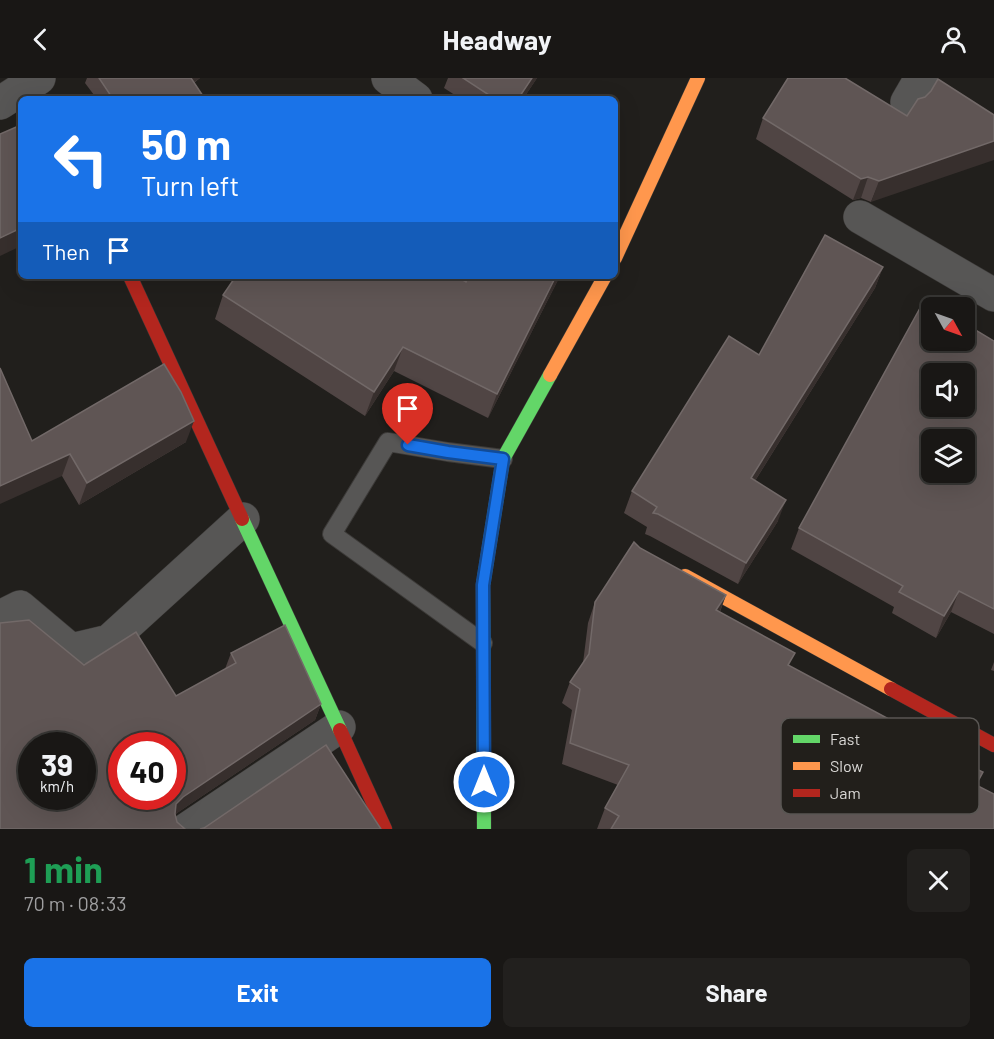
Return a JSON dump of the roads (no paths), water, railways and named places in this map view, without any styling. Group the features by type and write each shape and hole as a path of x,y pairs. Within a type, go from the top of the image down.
{"street":[{"path":"0,103 39,78 47,96"},
{"path":"388,78 412,96"},
{"path":"618,248 698,78"},
{"path":"860,217 994,295"},
{"path":"131,279 385,829"},
{"path":"484,829 483,585 503,459 602,279"},
{"path":"0,617 20,607 71,650 109,641 243,519"},
{"path":"672,569 945,718"},
{"path":"187,829 339,727"},
{"path":"979,737 994,745"}],"lane":[{"path":"483,643 332,534 388,442 503,459"}]}
